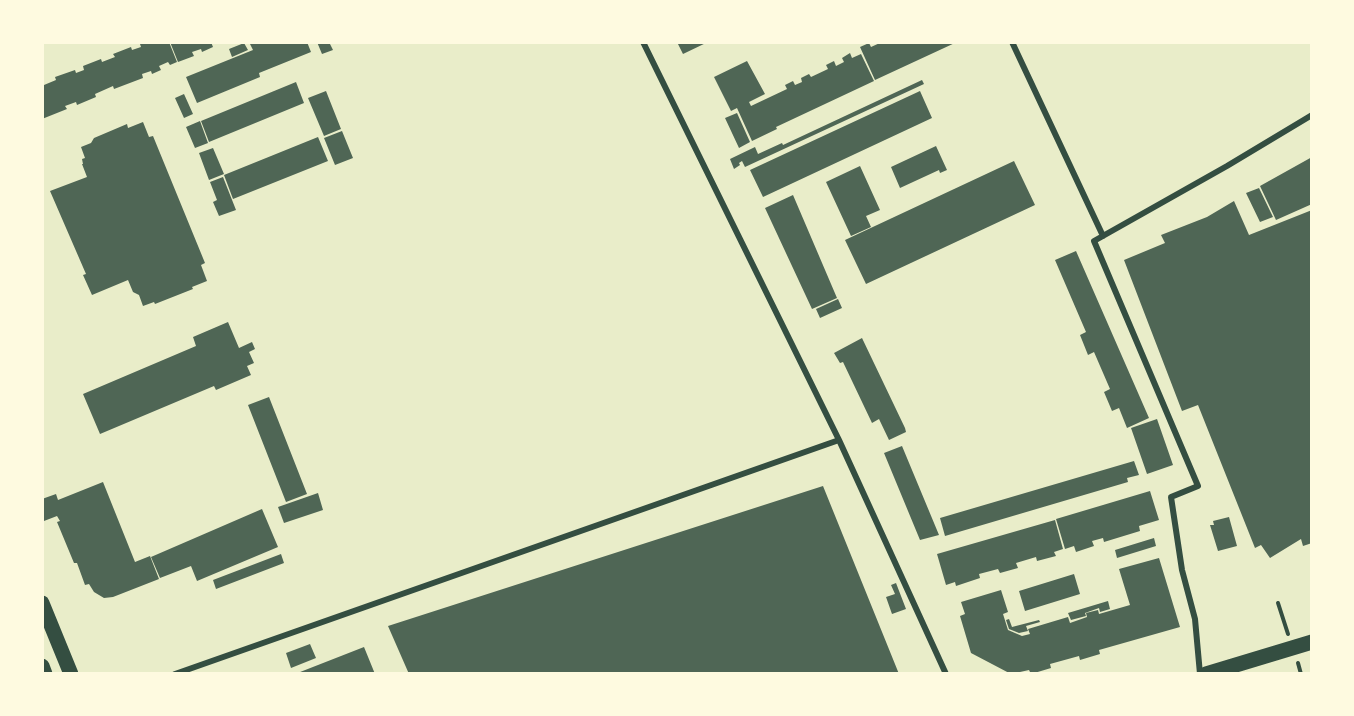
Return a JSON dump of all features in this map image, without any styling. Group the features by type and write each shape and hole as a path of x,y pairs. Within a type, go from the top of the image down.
{"main road":[{"path":"42,603 71,674"},
{"path":"1206,674 1312,642"},
{"path":"42,666 45,674"}],"street":[{"path":"643,42 839,440 946,674"},
{"path":"1012,42 1103,236"},
{"path":"1200,674 1195,619 1182,570 1171,497 1198,486 1094,241 1312,115"},
{"path":"175,674 839,440"}],"building":[{"path":"169,42 177,62 170,65 168,62 159,66 161,70 152,74 151,71 142,74 143,78 114,89 113,86 95,94 96,97 77,105 76,102 65,106 67,109 42,119 42,80 44,85 56,80 55,77 75,70 76,73 84,70 83,66 101,59 102,62 115,57 113,54 131,47 132,50 141,47 140,44"},
{"path":"170,42 211,42 213,47 202,52 201,49 192,52 194,56 178,62"},
{"path":"249,42 307,42 311,52 259,73 260,77 197,103 186,77 253,50"},
{"path":"317,42 329,42 333,50 322,54"},
{"path":"677,42 708,42 683,54"},
{"path":"882,42 957,42 875,80 860,47 869,43 871,47"},
{"path":"244,43 248,50 232,57 229,49"},
{"path":"850,53 852,58 861,54 874,81 776,127 777,129 752,141 737,108 731,111 714,77 747,61 765,94 749,102 751,106 787,89 785,85 793,81 795,85 802,82 801,78 809,74 811,77 828,69 826,65 834,61 836,66 844,62 842,58"},
{"path":"922,80 924,84 745,167 742,161 734,169 730,159 755,147 758,154 782,143 783,145"},
{"path":"296,82 304,103 209,142 201,121"},
{"path":"326,91 341,129 324,136 308,98"},
{"path":"920,91 932,118 763,197 750,170"},
{"path":"184,94 193,114 184,118 175,98"},
{"path":"737,113 750,142 739,148 725,118"},
{"path":"200,121 208,143 195,148 186,127"},
{"path":"143,122 149,137 153,136 205,263 201,265 207,281 155,304 154,302 143,306 139,295 133,292 128,280 92,295 83,275 86,274 50,191 87,177 82,164 82,159 85,158 81,147 91,143 94,138 127,124 128,128"},
{"path":"342,131 353,158 335,165 324,138"},
{"path":"318,137 328,161 233,199 224,175"},
{"path":"936,146 947,170 940,173 939,170 900,188 891,167"},
{"path":"213,148 224,174 209,180 199,153"},
{"path":"1312,157 1312,204 1276,220 1260,186"},
{"path":"1014,161 1035,205 866,284 845,240"},
{"path":"860,166 880,210 866,216 871,227 851,236 826,182"},
{"path":"223,177 236,210 219,216 213,202 217,200 210,182"},
{"path":"1259,188 1273,217 1260,222 1246,193"},
{"path":"793,195 837,298 812,309 765,208"},
{"path":"1234,201 1249,235 1312,210 1312,543 1303,546 1301,539 1270,558 1261,545 1255,548 1198,405 1182,411 1124,260 1165,243 1161,235 1207,217"},
{"path":"1076,251 1149,418 1127,428 1119,408 1112,411 1104,392 1110,389 1094,352 1088,355 1080,335 1086,332 1055,260"},
{"path":"838,299 842,308 820,318 816,309"},
{"path":"228,322 239,348 252,342 255,349 249,352 254,363 247,366 251,375 216,390 214,386 100,434 83,394 196,346 193,337"},
{"path":"862,338 905,428 906,432 889,440 879,419 872,423 843,362 840,363 834,353"},
{"path":"269,397 307,494 286,502 248,405"},
{"path":"1157,419 1173,465 1147,474 1131,428"},
{"path":"902,446 939,535 920,540 884,453"},
{"path":"1134,461 1139,475 1127,478 1128,482 945,536 940,518"},
{"path":"103,482 135,562 150,556 159,579 113,597 104,598 94,592 89,584 85,585 57,522 60,521 57,516 44,521 42,515 42,499 56,494 58,500"},
{"path":"823,486 899,674 409,674 388,626"},
{"path":"1150,491 1159,520 1139,526 1140,531 1104,542 1103,538 1092,541 1094,546 1076,552 1074,546 1065,549 1056,519"},
{"path":"318,493 323,510 284,523 278,507"},
{"path":"262,509 278,547 197,581 191,566 160,578 151,557"},
{"path":"1229,517 1237,546 1218,551 1210,525 1214,525 1213,521"},
{"path":"1055,520 1063,549 1054,552 1056,556 1037,561 1036,557 1016,563 1018,568 1000,573 998,569 979,574 980,578 956,586 955,582 946,585 937,554"},
{"path":"1154,538 1156,546 1117,558 1115,550"},
{"path":"281,554 284,563 216,589 213,580"},
{"path":"1159,558 1180,627 1099,650 1100,654 1080,660 1079,656 1050,664 1051,668 1031,674 1029,670 1011,674 971,653 960,616 965,614 961,602 1001,590 1008,612 1003,614 1008,630 1022,636 1030,634 1028,629 1068,617 1070,623 1087,617 1086,613 1098,610 1099,614 1130,605 1119,569"},
{"path":"1074,574 1080,594 1025,611 1019,591"},
{"path":"896,583 906,609 892,614 886,597 895,594 891,585"},
{"path":"1108,601 1110,609 1100,612 1099,608 1085,613 1086,616 1071,620 1068,613"},
{"path":"1009,619 1012,627 1039,620 1040,622 1026,626 1028,631 1019,633 1009,629 1006,620"},
{"path":"310,644 316,658 291,668 286,653"},
{"path":"364,647 375,674 295,674"}]}
